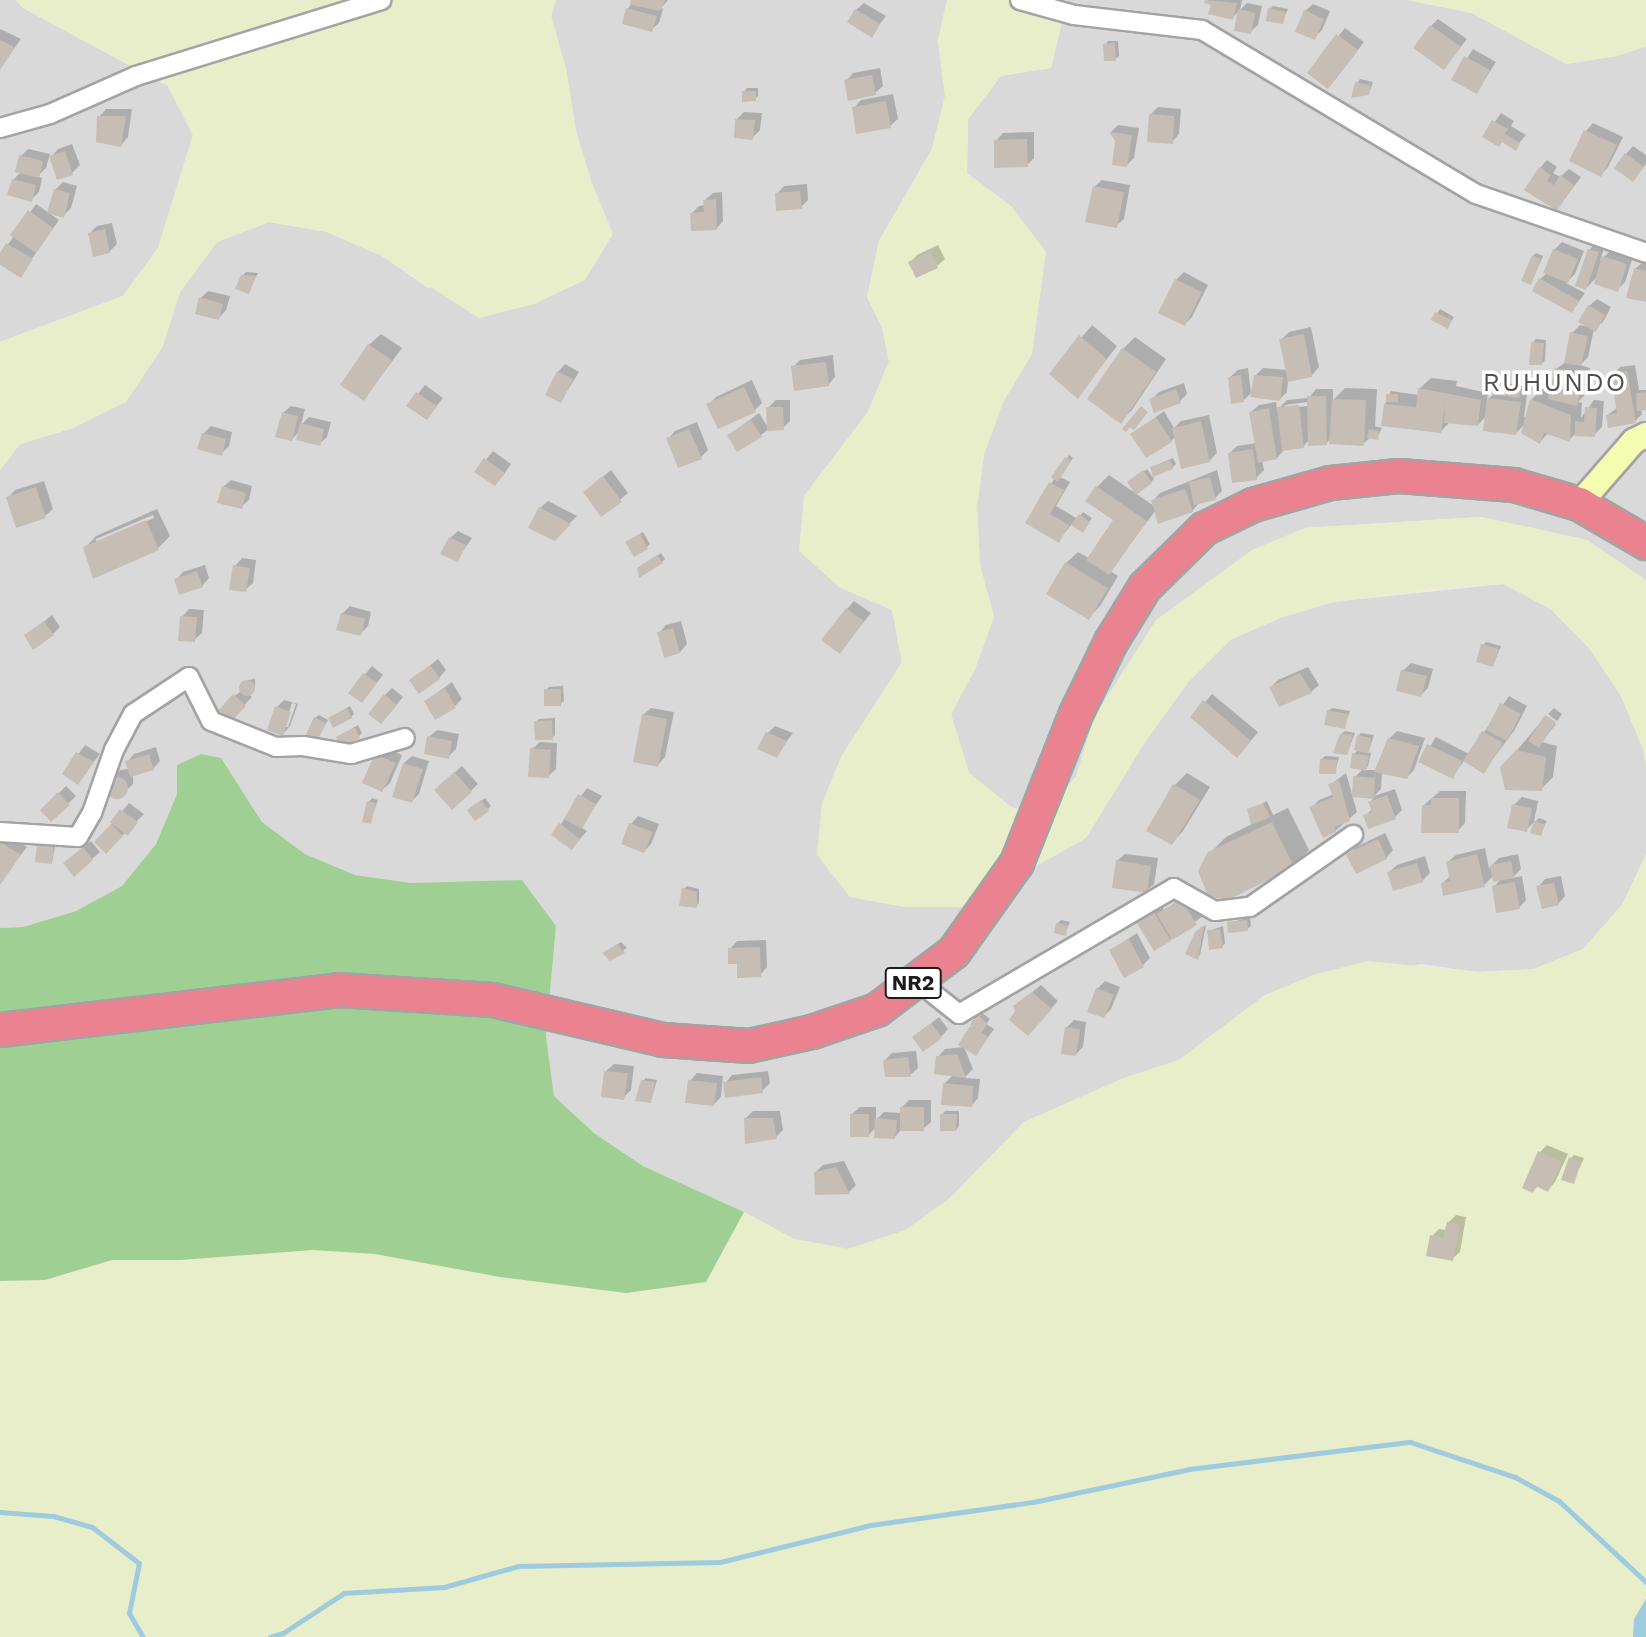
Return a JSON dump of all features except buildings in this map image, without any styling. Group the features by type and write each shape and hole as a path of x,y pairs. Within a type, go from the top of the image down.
{"highway":[{"name":"NR2","path":"0,1030 338,990 493,1000 663,1040 749,1046 812,1032 877,1010 954,952 1017,863 1076,714 1111,642 1145,587 1204,529 1253,505 1331,483 1399,476 1514,485 1579,504 1646,543"}],"main road":[{"path":"1579,504 1634,441 1646,435"}],"street":[{"path":"0,128 50,114 136,76 382,0"},
{"path":"1020,0 1074,15 1202,30 1476,194 1646,253"},
{"path":"0,832 78,838 92,813 114,750 133,714 189,677 211,721 276,747 303,746 351,754 405,738"},
{"path":"916,980 959,1014 1174,888 1215,911 1250,907 1353,835"}],"shaded area":[{"path":"0,0 16,0 23,8 168,86 193,135 158,248 123,296 0,342"},
{"path":"556,0 947,0 938,40 945,96 932,149 879,241 867,297 882,327 889,361 868,412 804,496 839,587 892,610 902,662 874,708 962,907 1086,838 1145,742 1189,681 1230,640 1280,618 1333,602 1503,584 1551,609 1589,648 1621,696 1643,749 1646,765 1646,856 1622,905 1583,949 1534,969 1477,972 1421,964 1265,995 1179,1060 1124,1078 1024,1122 950,1198 906,1230 848,1249 794,1239 744,1212 643,1166 594,1133 554,1096 546,1036 556,926 522,881 411,883 355,875 305,854 262,822 220,758 178,765 177,794 156,844 122,886 76,911 23,927 0,928 0,470 20,444 73,428 162,348 180,292 217,242 269,222 327,232 382,256 428,288 613,234 592,184 576,131 566,69 551,16"},
{"path":"1067,0 1407,0 1472,13 1566,64 1617,56 1646,46 1646,580 1587,540 1481,517 1305,528 1094,717 1076,777 1041,814 1011,807 969,773 951,714 975,669 994,617 980,565 977,508 984,454 1003,402 1032,354 1012,207 967,173 968,119 1001,76 1051,68"}],"green space":[{"path":"16,0 556,0 551,16 566,69 576,131 592,184 613,234 585,280 534,304 479,318 382,256 327,232 269,222 217,242 180,292 162,348 126,402 73,428 20,444 0,470 0,342 123,296 158,248 193,135 168,86 23,8"},
{"path":"947,0 1067,0 1051,68 1001,76 968,119 967,173 1012,207 1046,252 1032,354 1003,402 984,454 977,508 980,565 994,617 975,669 951,714 969,773 1011,807 1041,814 1076,777 1094,717 1156,620 1252,550 1305,528 1481,517 1587,540 1646,580 1646,765 1643,749 1621,696 1589,648 1551,609 1503,584 1446,587 1333,602 1280,618 1230,640 1189,681 1145,742 1086,838 962,907 904,907 850,897 817,855 822,803 842,755 902,662 892,610 839,587 799,551 804,496 868,412 889,361 882,327 867,297 879,241 932,149 945,96 938,40"},
{"path":"1407,0 1646,0 1646,46 1617,56 1566,64 1472,13"},
{"path":"201,754 221,758 262,822 305,854 355,875 411,883 522,880 556,926 546,1036 554,1096 594,1133 643,1166 744,1212 706,1282 626,1293 500,1277 375,1254 313,1250 180,1260 112,1260 45,1280 0,1281 0,928 23,927 76,911 122,886 156,844 177,794 177,765"},
{"path":"1646,854 1646,1599 1634,1619 1633,1637 0,1637 0,1281 45,1280 112,1260 180,1260 313,1250 375,1254 500,1277 626,1293 718,1263 744,1212 794,1239 848,1249 906,1230 950,1198 1024,1122 1124,1078 1179,1060 1265,995 1313,975 1368,961 1477,972 1534,969 1583,949 1622,905"}],"water":[{"path":"1646,1599 1646,1637 1633,1637 1634,1619"}],"waterway":[{"path":"270,1637 283,1633 344,1593 444,1587 518,1566 720,1562 871,1525 1033,1502 1189,1469 1410,1442 1515,1477 1559,1501 1646,1582"},
{"path":"0,1512 53,1516 92,1527 139,1563 129,1613 143,1637"}],"district":[{"name":"RUHUNDO","path":"1555,383"}]}
